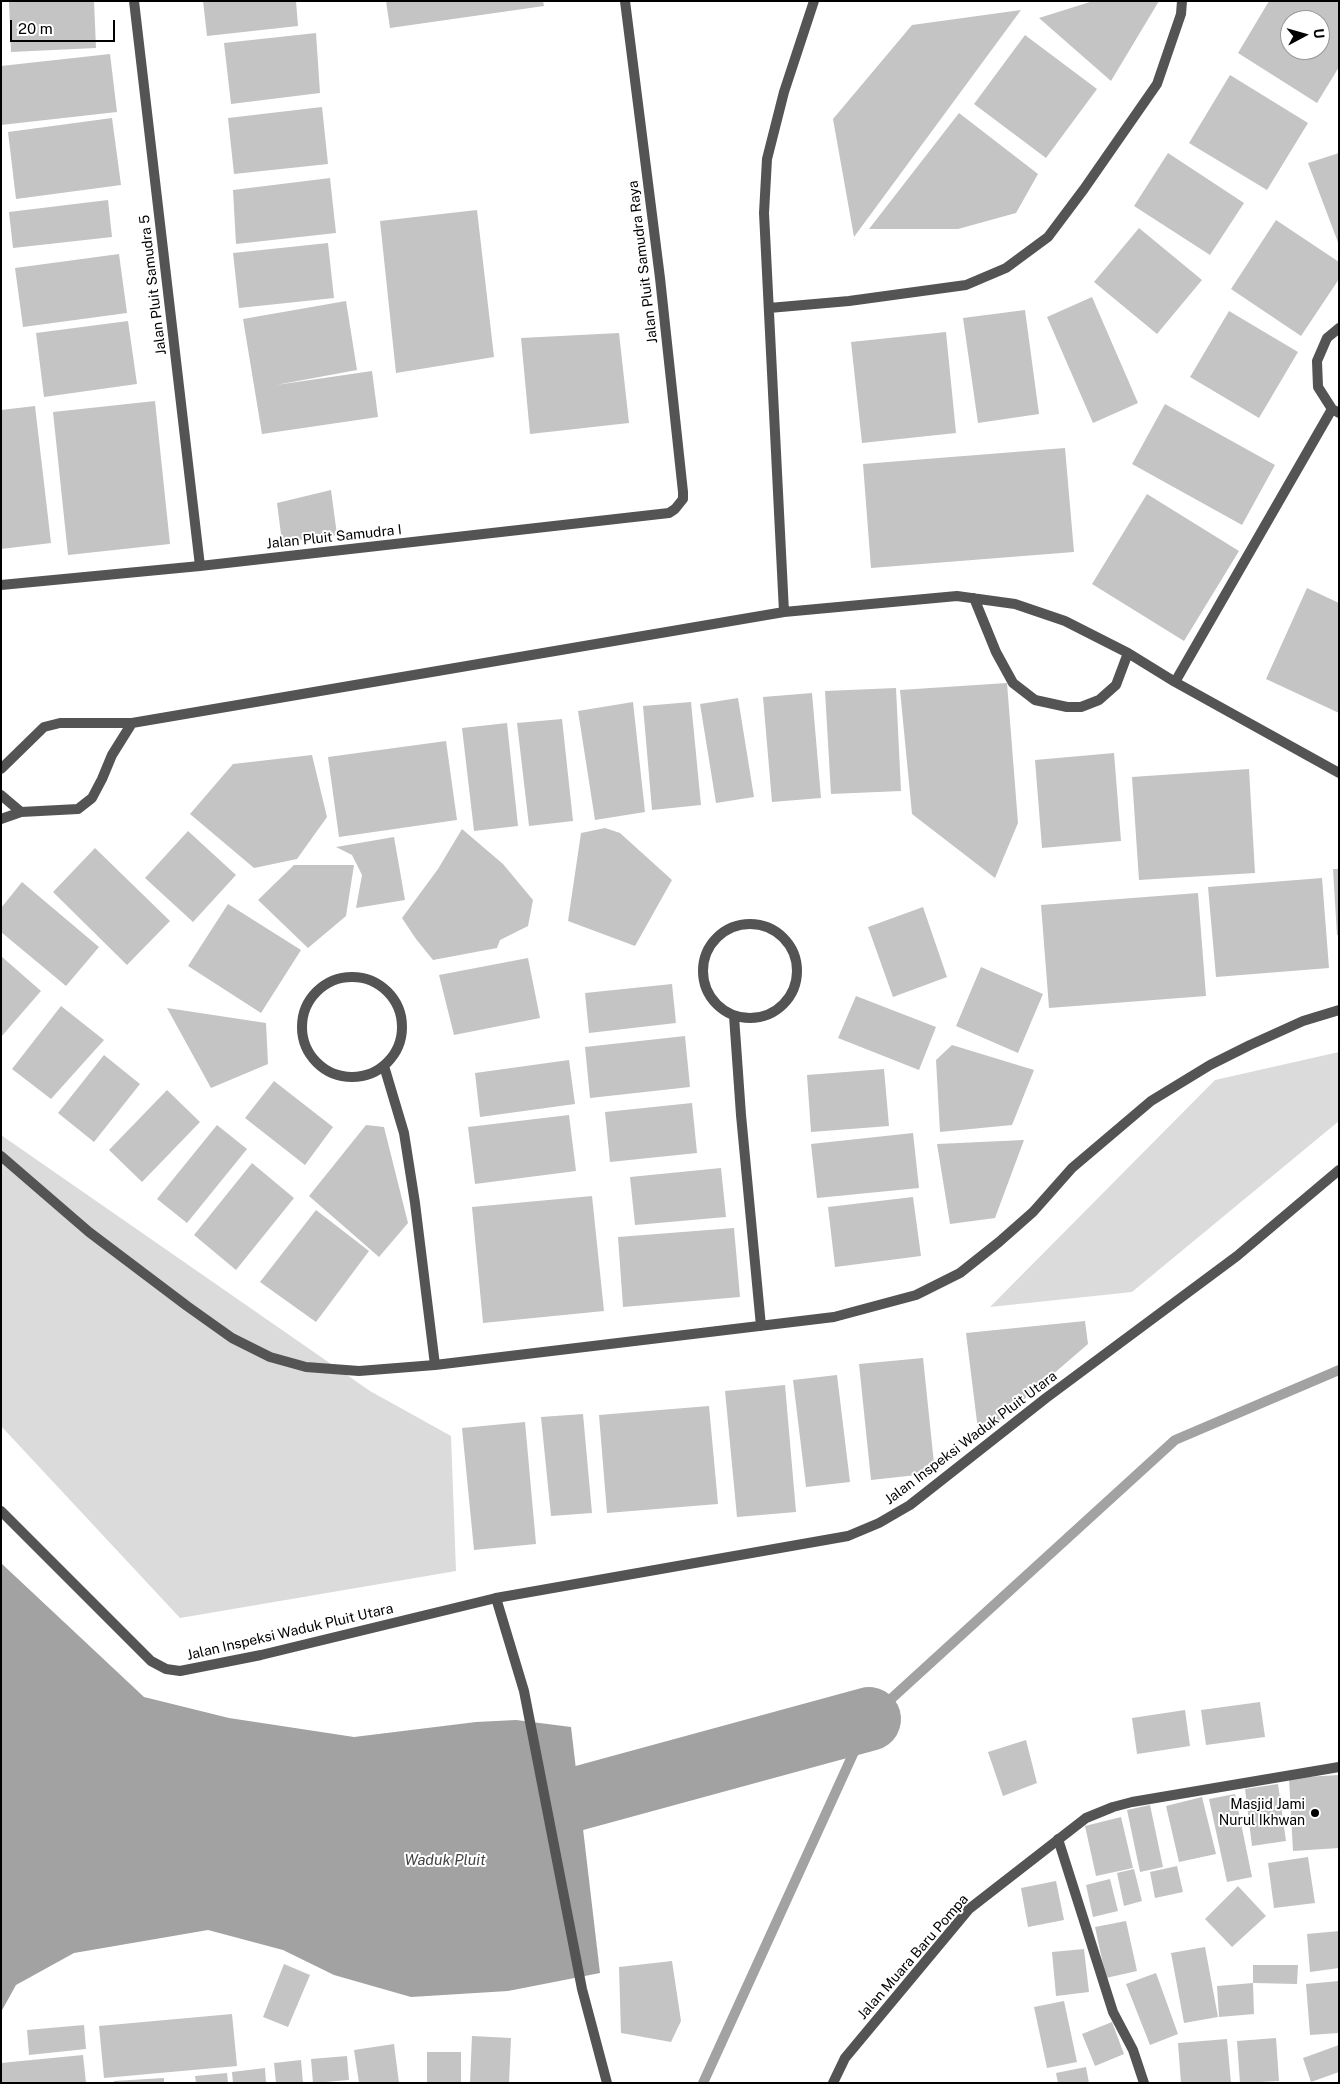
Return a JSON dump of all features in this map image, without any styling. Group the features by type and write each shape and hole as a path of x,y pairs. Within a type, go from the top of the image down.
{"street":[{"name":"Jalan Pluit Samudra 5","path":"134,1 200,566"},
{"name":"Jalan Pluit Samudra Raya","path":"625,1 660,278 683,492 683,499 669,513"},
{"path":"784,612 764,213 767,159 784,92 814,1"},
{"path":"769,308 850,301 966,285 1006,268 1048,238 1157,84 1181,14 1182,1"},
{"path":"1175,682 1335,411 1318,386 1317,361 1327,338 1339,328"},
{"name":"Jalan Pluit Samudra I","path":"1,585 200,566 669,513"},
{"path":"1,769 44,727 60,723 132,723 784,612 956,596 1015,604 1057,618 1128,653 1175,682 1339,773"},
{"path":"974,598 996,652 1013,683 1035,700 1067,707 1080,707 1099,700 1116,685 1128,653"},
{"path":"1,819 21,812 78,809 92,798 112,755 132,723"},
{"path":"1,795 21,812"},
{"path":"746,924 766,926 784,938 795,956 797,977 790,997 775,1011 755,1018 734,1016 717,1004 706,986 704,965 710,945 726,930 746,924"},
{"path":"352,976 369,980 384,988 396,1002 402,1019 401,1036 395,1053 384,1066 368,1074 351,1078 334,1074 319,1065 308,1052 302,1035 302,1018 308,1001 320,988 335,979 352,976"},
{"path":"1,1156 89,1232 187,1306 232,1338 270,1357 306,1367 359,1371 434,1365 834,1317 916,1295 960,1273 1033,1212 1072,1168 1151,1101 1210,1065 1250,1045 1303,1021 1339,1010"},
{"path":"734,1016 741,1115 761,1326"},
{"path":"384,1066 404,1133 415,1203 434,1365"},
{"name":"Jalan Inspeksi Waduk Pluit Utara","path":"1,1511 151,1661 166,1669 180,1671 261,1655 496,1598 848,1536 879,1523 910,1505 1046,1398 1237,1256 1339,1170"},
{"path":"496,1598 524,1691 582,1990 607,2083"},
{"name":"Jalan Muara Baru Pompa","path":"833,2083 845,2058 969,1909 1086,1818 1132,1802 1339,1767"},
{"path":"1058,1839 1113,2012 1133,2050 1144,2083"}],"shaded area":[{"path":"1339,1052 1339,1121 1132,1292 990,1307 1215,1080"},
{"path":"1,1135 370,1391 451,1436 456,1571 180,1618 1,1426"}],"water":[{"name":"Waduk Pluit","path":"1,1563 144,1697 229,1718 354,1737 476,1722 516,1720 571,1727 600,1973 508,1991 411,1997 334,1975 283,1950 208,1930 74,1953 16,1985 1,2012"}],"building":[{"path":"9,1 94,1 96,48 11,52"},
{"path":"203,1 296,1 298,26 207,36"},
{"path":"386,1 543,1 544,6 390,28"},
{"path":"1093,1 1159,1 1111,81 1039,18"},
{"path":"1269,1 1339,1 1339,67 1317,103 1238,53"},
{"path":"1021,10 854,237 833,119 912,25"},
{"path":"316,33 320,93 231,104 224,43"},
{"path":"1025,35 1097,89 1046,158 974,104"},
{"path":"110,54 117,112 1,125 1,66"},
{"path":"1230,75 1308,123 1267,190 1189,143"},
{"path":"322,107 328,164 234,174 228,118"},
{"path":"959,113 1038,174 1016,213 958,229 869,229"},
{"path":"112,118 121,185 16,199 8,132"},
{"path":"1168,153 1244,203 1210,255 1134,206"},
{"path":"1339,153 1339,245 1308,163"},
{"path":"330,178 336,233 236,244 233,190"},
{"path":"108,200 112,237 13,248 9,212"},
{"path":"477,210 494,357 396,373 380,221"},
{"path":"1276,220 1339,262 1339,279 1301,336 1231,289"},
{"path":"1139,228 1202,280 1157,334 1094,282"},
{"path":"328,243 334,298 239,308 233,253"},
{"path":"119,254 127,313 23,327 15,268"},
{"path":"1092,297 1138,403 1093,423 1047,317"},
{"path":"346,301 357,370 276,385 372,371 378,417 262,434 243,319"},
{"path":"1025,310 1039,414 978,423 963,318"},
{"path":"1229,311 1298,352 1259,418 1190,377"},
{"path":"128,321 137,384 44,397 36,333"},
{"path":"946,332 956,433 862,443 851,342"},
{"path":"619,333 629,423 530,434 521,338"},
{"path":"155,401 170,544 68,555 53,412"},
{"path":"1165,404 1275,465 1242,525 1132,464"},
{"path":"35,406 51,543 1,549 1,410"},
{"path":"1065,448 1074,552 871,568 863,464"},
{"path":"331,490 337,535 282,542 277,503"},
{"path":"1147,494 1239,551 1184,641 1092,584"},
{"path":"1307,588 1339,603 1339,713 1266,679"},
{"path":"1007,683 1018,823 995,878 912,814 900,690"},
{"path":"896,688 901,791 831,794 825,691"},
{"path":"812,693 821,798 772,802 763,697"},
{"path":"738,698 754,797 716,803 700,704"},
{"path":"633,702 645,812 595,820 578,711"},
{"path":"691,702 701,805 652,810 643,706"},
{"path":"562,719 573,821 529,826 517,723"},
{"path":"507,723 518,826 474,831 462,728"},
{"path":"446,741 457,820 339,837 328,757"},
{"path":"1114,753 1121,841 1042,848 1035,760"},
{"path":"312,755 327,817 297,859 254,868 190,814 233,764"},
{"path":"1249,769 1255,873 1139,880 1132,777"},
{"path":"605,828 620,833 672,880 635,946 568,921 581,833"},
{"path":"462,829 503,864 533,900 528,926 500,940 497,948 433,960 402,918 438,869"},
{"path":"188,831 236,875 193,922 145,878"},
{"path":"394,837 405,900 356,908 362,875 352,855 336,847"},
{"path":"95,848 170,921 127,965 53,892"},
{"path":"294,865 354,865 346,916 308,948 258,900"},
{"path":"1333,869 1339,869 1339,935 1337,935"},
{"path":"1322,878 1329,968 1216,977 1208,887"},
{"path":"22,882 99,947 66,986 1,932 1,908"},
{"path":"1198,893 1206,996 1049,1008 1041,905"},
{"path":"228,904 301,950 261,1013 188,966"},
{"path":"923,907 947,977 893,997 868,927"},
{"path":"1,956 41,991 1,1037"},
{"path":"528,958 540,1018 454,1035 439,975"},
{"path":"981,967 1043,994 1018,1053 956,1026"},
{"path":"672,984 676,1023 589,1033 585,993"},
{"path":"856,996 936,1027 919,1070 838,1038"},
{"path":"61,1006 104,1040 51,1099 12,1069"},
{"path":"167,1008 266,1023 268,1064 211,1088"},
{"path":"685,1036 690,1087 590,1098 585,1047"},
{"path":"952,1045 1034,1070 1012,1125 940,1132 936,1060"},
{"path":"104,1055 140,1084 94,1142 58,1113"},
{"path":"569,1060 575,1104 480,1117 475,1073"},
{"path":"884,1069 889,1126 811,1132 807,1075"},
{"path":"274,1081 333,1127 305,1165 245,1118"},
{"path":"167,1090 200,1122 142,1182 109,1150"},
{"path":"692,1103 697,1153 610,1162 605,1112"},
{"path":"569,1115 576,1171 475,1184 468,1127"},
{"path":"217,1125 247,1149 187,1223 157,1199"},
{"path":"366,1125 384,1127 408,1223 379,1257 309,1196"},
{"path":"913,1133 919,1188 817,1198 811,1144"},
{"path":"1024,1140 995,1218 950,1224 937,1144"},
{"path":"252,1163 294,1198 236,1270 194,1235"},
{"path":"721,1168 726,1217 635,1225 630,1177"},
{"path":"592,1196 604,1311 483,1323 472,1207"},
{"path":"913,1197 921,1256 835,1267 828,1207"},
{"path":"316,1210 369,1251 316,1322 260,1282"},
{"path":"734,1228 740,1297 623,1307 618,1237"},
{"path":"1085,1321 1088,1344 979,1438 966,1333"},
{"path":"923,1358 935,1473 871,1480 859,1364"},
{"path":"837,1375 850,1482 806,1487 793,1380"},
{"path":"785,1385 796,1512 737,1517 725,1391"},
{"path":"709,1406 718,1504 607,1513 599,1415"},
{"path":"583,1414 592,1513 551,1516 541,1417"},
{"path":"525,1422 536,1544 474,1550 462,1428"},
{"path":"1260,1702 1265,1737 1206,1745 1201,1710"},
{"path":"1185,1710 1190,1746 1137,1754 1132,1718"},
{"path":"1026,1740 1037,1783 1003,1796 988,1752"},
{"name":"Masjid Jami Nurul Ikhwan","path":"1339,1775 1339,1848 1293,1851 1289,1778"},
{"path":"1278,1784 1286,1841 1252,1846 1245,1789"},
{"path":"1235,1794 1252,1877 1227,1882 1209,1799"},
{"path":"1202,1797 1216,1854 1179,1862 1166,1806"},
{"path":"1150,1805 1163,1867 1140,1872 1127,1810"},
{"path":"1121,1817 1133,1868 1096,1876 1085,1826"},
{"path":"1308,1857 1315,1903 1274,1908 1268,1863"},
{"path":"1177,1866 1183,1892 1155,1898 1150,1872"},
{"path":"1134,1869 1142,1901 1124,1906 1117,1873"},
{"path":"1110,1879 1118,1911 1093,1917 1086,1885"},
{"path":"1056,1881 1064,1920 1028,1927 1021,1888"},
{"path":"1238,1886 1266,1916 1232,1947 1205,1919"},
{"path":"1126,1921 1137,1971 1106,1978 1095,1927"},
{"path":"1339,1931 1339,1968 1310,1972 1307,1934"},
{"path":"1205,1947 1218,2017 1184,2023 1171,1953"},
{"path":"1084,1949 1089,1992 1056,1996 1052,1952"},
{"path":"672,1961 681,2021 671,2042 621,2033 619,1967"},
{"path":"284,1964 310,1975 288,2027 263,2017"},
{"path":"1253,1965 1298,1965 1297,1984 1253,1983"},
{"path":"1156,1973 1178,2034 1150,2045 1126,1984"},
{"path":"1339,1981 1339,2033 1310,2035 1306,1984"},
{"path":"1253,1983 1254,2014 1219,2017 1217,1986"},
{"path":"1064,2001 1077,2062 1047,2068 1034,2007"},
{"path":"232,2014 237,2066 104,2078 99,2026"},
{"path":"1112,2022 1124,2054 1095,2066 1082,2034"},
{"path":"84,2025 86,2049 29,2055 27,2030"},
{"path":"472,2036 511,2038 509,2083 470,2083"},
{"path":"1276,2038 1279,2081 1240,2083 1237,2041"},
{"path":"1227,2039 1231,2083 1181,2083 1178,2043"},
{"path":"394,2044 399,2083 359,2083 354,2050"},
{"path":"1339,2045 1339,2072 1311,2082 1303,2058"},
{"path":"427,2052 461,2052 461,2083 427,2083"},
{"path":"83,2055 86,2083 1,2083 1,2063"},
{"path":"347,2056 349,2080 313,2083 311,2059"},
{"path":"301,2060 303,2083 276,2083 274,2063"},
{"path":"1086,2067 1089,2083 1058,2083 1056,2073"},
{"path":"265,2068 266,2083 233,2083 232,2072"},
{"path":"227,2073 228,2083 196,2083 195,2076"},
{"path":"164,2078 164,2083 114,2083 114,2081"}],"waterway":[{"path":"703,2083 869,1719 1175,1440 1339,1370"},
{"path":"495,1821 869,1719"}],"place":[{"name":"Masjid Jami Nurul Ikhwan","path":"1315,1813"}]}
